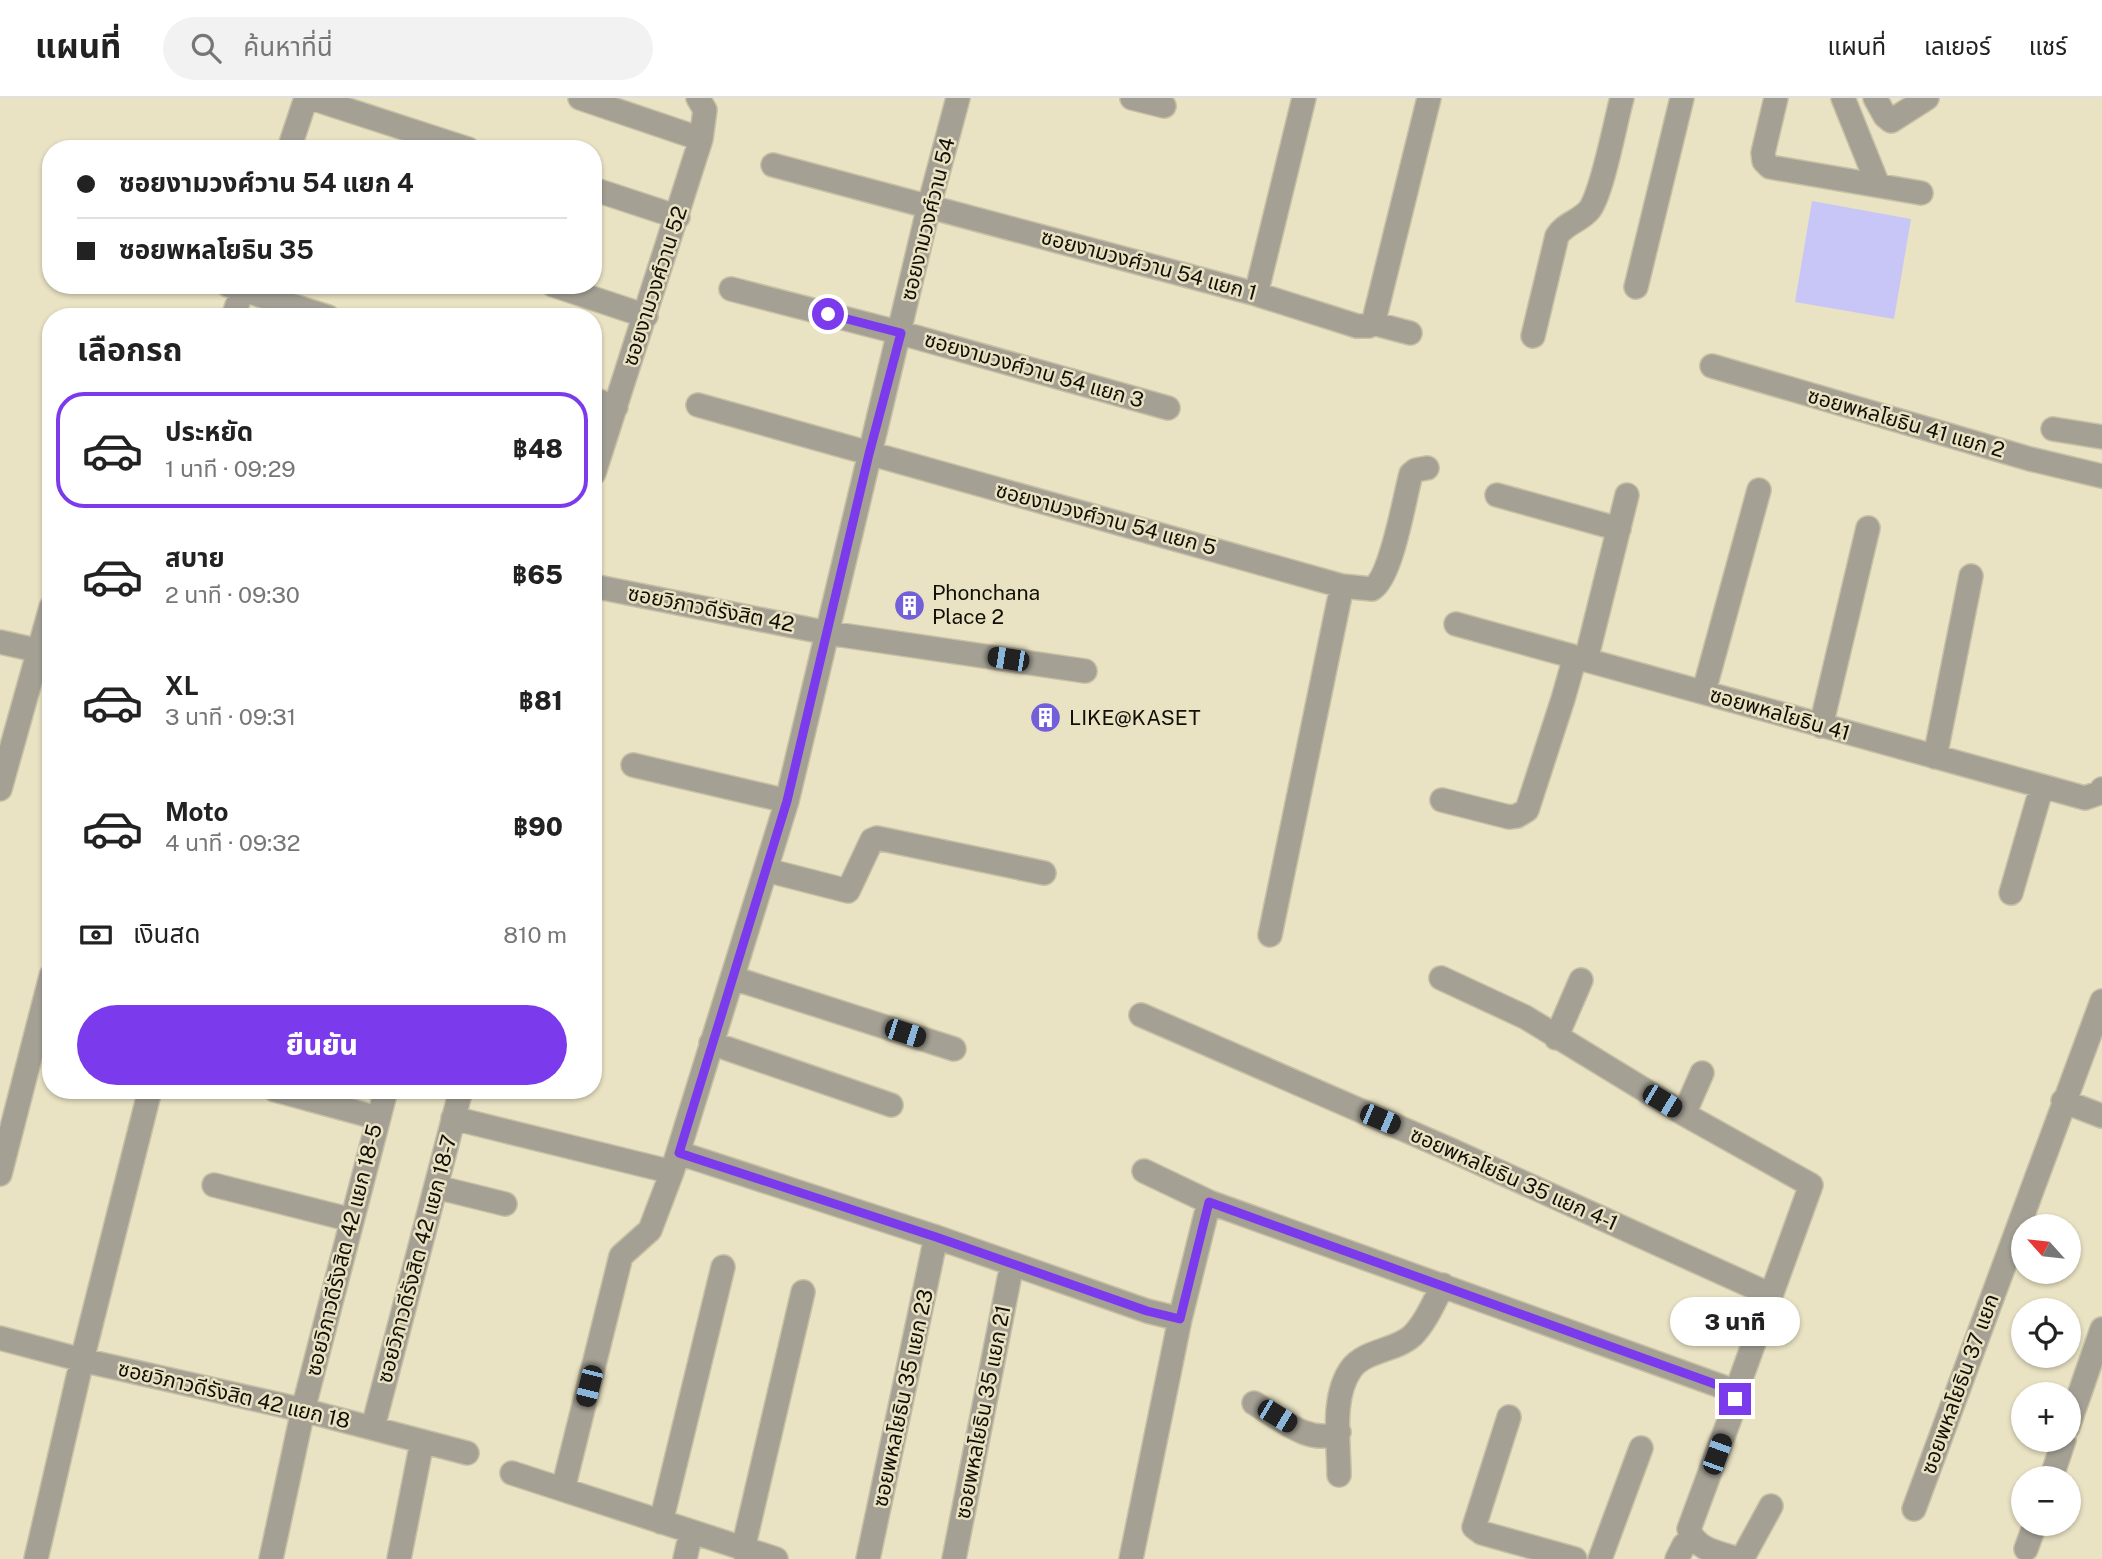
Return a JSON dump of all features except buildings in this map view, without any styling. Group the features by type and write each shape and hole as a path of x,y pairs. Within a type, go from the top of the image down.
{"street":[{"path":"292,140 308,98 440,140"},
{"path":"580,98 701,139"},
{"name":"ซอยงามวงศ์วาน 52","path":"602,449 701,139 705,110 698,98"},
{"name":"ซอยงามวงศ์วาน 54","path":"563,1489 621,1256 650,1230 676,1162 787,801 869,454 901,333 929,206 958,98"},
{"path":"1132,98 1164,106"},
{"path":"1256,294 1304,98"},
{"path":"1370,324 1429,98"},
{"path":"1533,336 1557,236 1591,207 1599,187 1622,98"},
{"path":"1636,287 1682,98"},
{"path":"1773,98 1763,153 1764,161 1770,167 1921,193"},
{"path":"1843,98 1878,185"},
{"path":"1875,98 1891,121 1927,98"},
{"name":"ซอยงามวงศ์วาน 54 แยก 1","path":"774,165 1256,294 1357,326 1370,324 1410,333"},
{"path":"602,192 678,217"},
{"name":"ซอยงามวงศ์วาน 54 แยก 3","path":"732,289 1168,408"},
{"path":"259,294 301,308"},
{"path":"580,294 646,316"},
{"name":"ซอยพหลโยธิน 41 แยก 2","path":"1712,366 2030,459 2102,476"},
{"path":"602,403 616,407"},
{"name":"ซอยงามวงศ์วาน 54 แยก 5","path":"698,405 1342,586 1372,589 1382,580 1395,544 1411,474 1427,468"},
{"path":"2053,429 2102,437"},
{"path":"1703,691 1759,490"},
{"path":"1497,495 1619,529"},
{"path":"1442,800 1509,817 1527,810 1563,699 1580,659 1627,495"},
{"path":"1821,726 1868,528"},
{"path":"1934,757 1971,576"},
{"path":"1270,935 1342,586"},
{"name":"ซอยวิภาวดีรังสิต 42","path":"602,588 828,632 1085,671"},
{"name":"ซอยพหลโยธิน 41","path":"1456,624 2085,798 2099,793 2102,789"},
{"path":"0,642 40,651"},
{"path":"0,789 42,643"},
{"path":"633,765 787,801"},
{"path":"2011,893 2042,786"},
{"path":"766,870 848,891 873,840 877,838 1044,873"},
{"path":"733,978 954,1049"},
{"path":"1441,978 1525,1017 1684,1114 1810,1183 1811,1187 1739,1384 1731,1392"},
{"path":"1556,1038 1581,980"},
{"name":"ซอยพหลโยธิน 37 แยก","path":"1914,1509 2102,1001"},
{"path":"0,1174 42,1011"},
{"name":"ซอยพหลโยธิน 35 แยก 4-1","path":"1141,1015 1451,1150 1771,1295"},
{"path":"711,1043 891,1105"},
{"path":"1684,1114 1702,1073"},
{"path":"36,1559 82,1360 148,1099"},
{"path":"308,1099 378,1118"},
{"name":"ซอยวิภาวดีรังสิต 42 แยก 18-5","path":"271,1559 303,1410 383,1099"},
{"name":"ซอยวิภาวดีรังสิต 42 แยก 18-7","path":"373,1427 458,1099"},
{"path":"2063,1101 2102,1116"},
{"path":"453,1118 676,1162 936,1237 1147,1311 1180,1319"},
{"path":"1144,1171 1209,1202 1731,1392 1735,1399 1733,1410 1689,1528 1701,1547 1740,1559 1770,1506"},
{"path":"214,1185 352,1220"},
{"path":"436,1187 505,1204"},
{"path":"1131,1559 1180,1319 1209,1202"},
{"name":"ซอยพหลโยธิน 35 แยก 23","path":"868,1559 936,1237"},
{"name":"ซอยพหลโยธิน 35 แยก 21","path":"954,1559 1013,1264"},
{"path":"661,1522 723,1267"},
{"path":"1339,1475 1340,1395 1351,1368 1359,1360 1411,1337 1443,1285"},
{"path":"746,1554 803,1292"},
{"path":"2081,1390 2102,1329"},
{"name":"ซอยวิภาวดีรังสิต 42 แยก 18","path":"0,1339 373,1427 467,1453"},
{"path":"1254,1403 1307,1434 1330,1437 1339,1432"},
{"path":"1509,1418 1474,1527 1482,1533 1575,1559"},
{"path":"399,1559 422,1441"},
{"path":"1600,1559 1641,1448"},
{"path":"512,1473 691,1532 746,1554 776,1559"},
{"path":"685,1559 691,1532"},
{"path":"2026,1549 2031,1536"},
{"path":"1677,1559 1684,1545 1693,1538"}],"shaded area":[{"path":"1812,201 1911,219 1894,319 1795,302"}],"place":[{"name":"Phonchana Place 2","path":"909,605"},
{"name":"LIKE@KASET","path":"1046,718"}],"route":[{"path":"828,314 901,333 869,454 787,801 679,1153 936,1237 1147,1311 1180,1319 1209,1202 1726,1388 1734,1394 1735,1399"}]}
